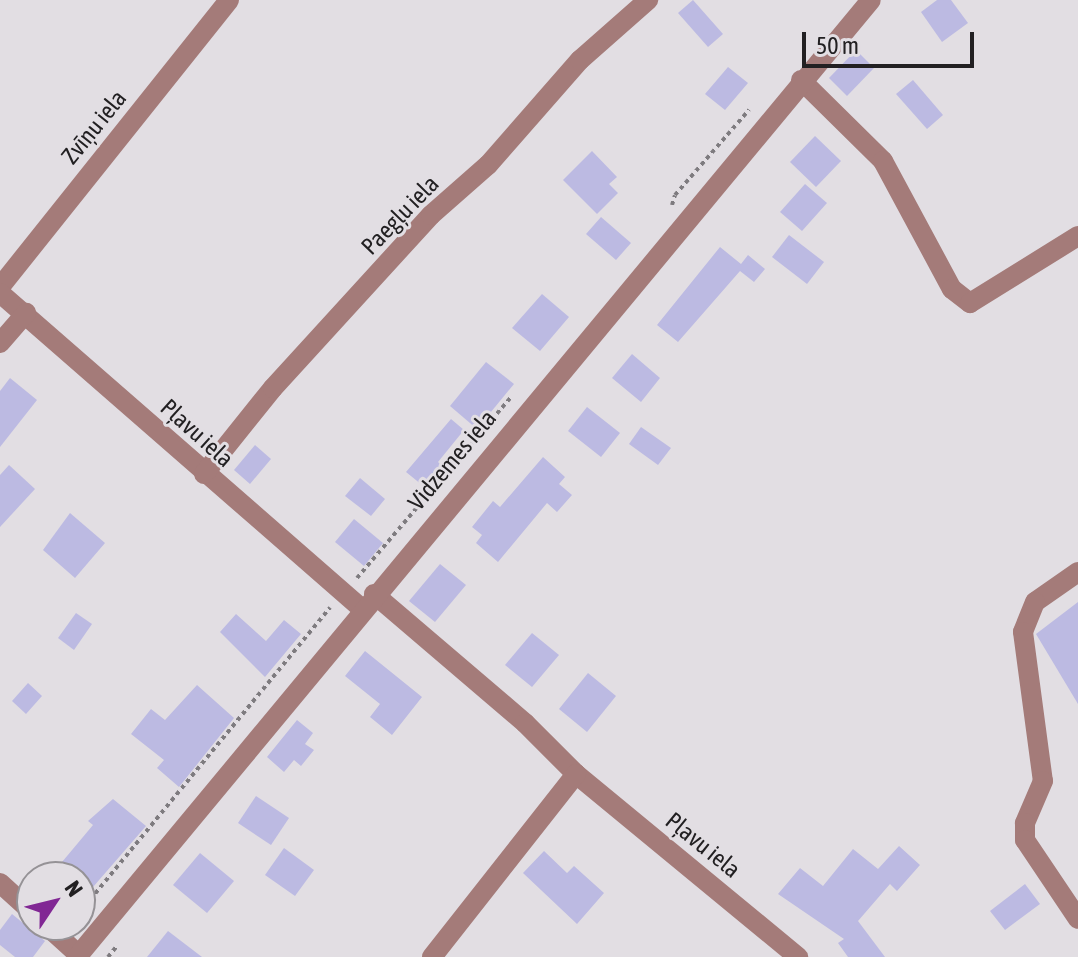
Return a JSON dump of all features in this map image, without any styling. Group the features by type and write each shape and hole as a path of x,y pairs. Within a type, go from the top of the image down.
{"street":[{"name":"Zvīņu iela","path":"0,287 229,0"},
{"name":"Vidzemes iela","path":"78,956 368,601 871,0"},
{"name":"Paegļu iela","path":"204,474 273,388 431,215 488,165 580,60 646,2"},
{"path":"801,80 883,161 952,289 970,303 1078,236"},
{"name":"Pļavu iela","path":"0,293 343,592 368,601 525,723 576,774 798,957"},
{"path":"0,343 26,313"},
{"path":"1078,572 1035,602 1023,632 1043,781 1025,823 1025,840 1078,919"},
{"path":"432,957 576,774"},
{"path":"0,883 16,898"},
{"path":"63,941 78,956"}],"path":[{"path":"662,217 675,195 755,103"},
{"path":"96,893 343,592 518,388"}],"building":[{"path":"693,0 723,34 708,47 678,13"},
{"path":"937,0 951,0 968,23 942,42 921,12"},
{"path":"856,50 874,68 847,96 829,78"},
{"path":"728,67 748,83 725,110 705,94"},
{"path":"913,80 943,115 927,129 896,94"},
{"path":"815,136 841,161 816,187 790,162"},
{"path":"592,151 617,177 609,184 618,193 597,214 563,180"},
{"path":"805,184 827,203 802,231 780,212"},
{"path":"601,217 631,243 616,260 586,234"},
{"path":"789,235 824,262 807,284 772,257"},
{"path":"720,247 741,264 748,255 765,269 754,282 740,271 678,342 657,325"},
{"path":"542,294 569,317 540,351 512,328"},
{"path":"632,354 660,378 641,402 612,378"},
{"path":"486,362 514,384 477,429 450,406"},
{"path":"10,378 37,400 0,447 0,391"},
{"path":"587,407 620,433 601,457 568,431"},
{"path":"451,419 464,430 438,462 444,468 427,489 406,472"},
{"path":"641,427 671,448 658,465 629,444"},
{"path":"255,445 271,459 250,484 234,470"},
{"path":"543,457 565,477 559,484 572,495 557,512 547,503 498,562 476,543 482,535 472,527 493,501 500,507"},
{"path":"9,465 35,489 0,527 0,475"},
{"path":"360,478 385,499 371,516 345,496"},
{"path":"70,513 105,543 75,578 43,550"},
{"path":"354,519 383,543 364,566 335,542"},
{"path":"440,564 466,585 435,622 409,601"},
{"path":"1078,602 1078,704 1036,634"},
{"path":"76,613 92,624 74,650 58,638"},
{"path":"236,614 266,641 284,620 301,634 265,677 220,632"},
{"path":"532,633 559,655 532,687 505,665"},
{"path":"365,651 422,697 392,735 370,717 380,704 345,676"},
{"path":"588,673 616,696 587,732 559,709"},
{"path":"28,683 42,696 26,714 12,701"},
{"path":"197,685 234,718 179,787 157,768 164,760 131,734 151,709 165,720"},
{"path":"297,720 313,733 305,744 314,750 301,766 294,760 284,772 267,757"},
{"path":"256,796 289,818 271,845 238,823"},
{"path":"113,799 146,826 96,884 96,861 63,861 93,825 88,821"},
{"path":"899,846 920,865 897,891 890,884 858,921 885,957 848,957 838,943 844,939 778,894 800,868 823,886 853,849 878,869"},
{"path":"284,848 314,870 295,896 265,875"},
{"path":"544,851 567,873 574,866 604,893 577,924 523,873"},
{"path":"200,853 234,881 207,913 173,885"},
{"path":"1025,884 1040,904 1005,930 990,911"},
{"path":"12,914 16,917 16,941 45,941 33,957 15,957 0,945 0,930"},
{"path":"168,931 202,957 147,957"}]}
